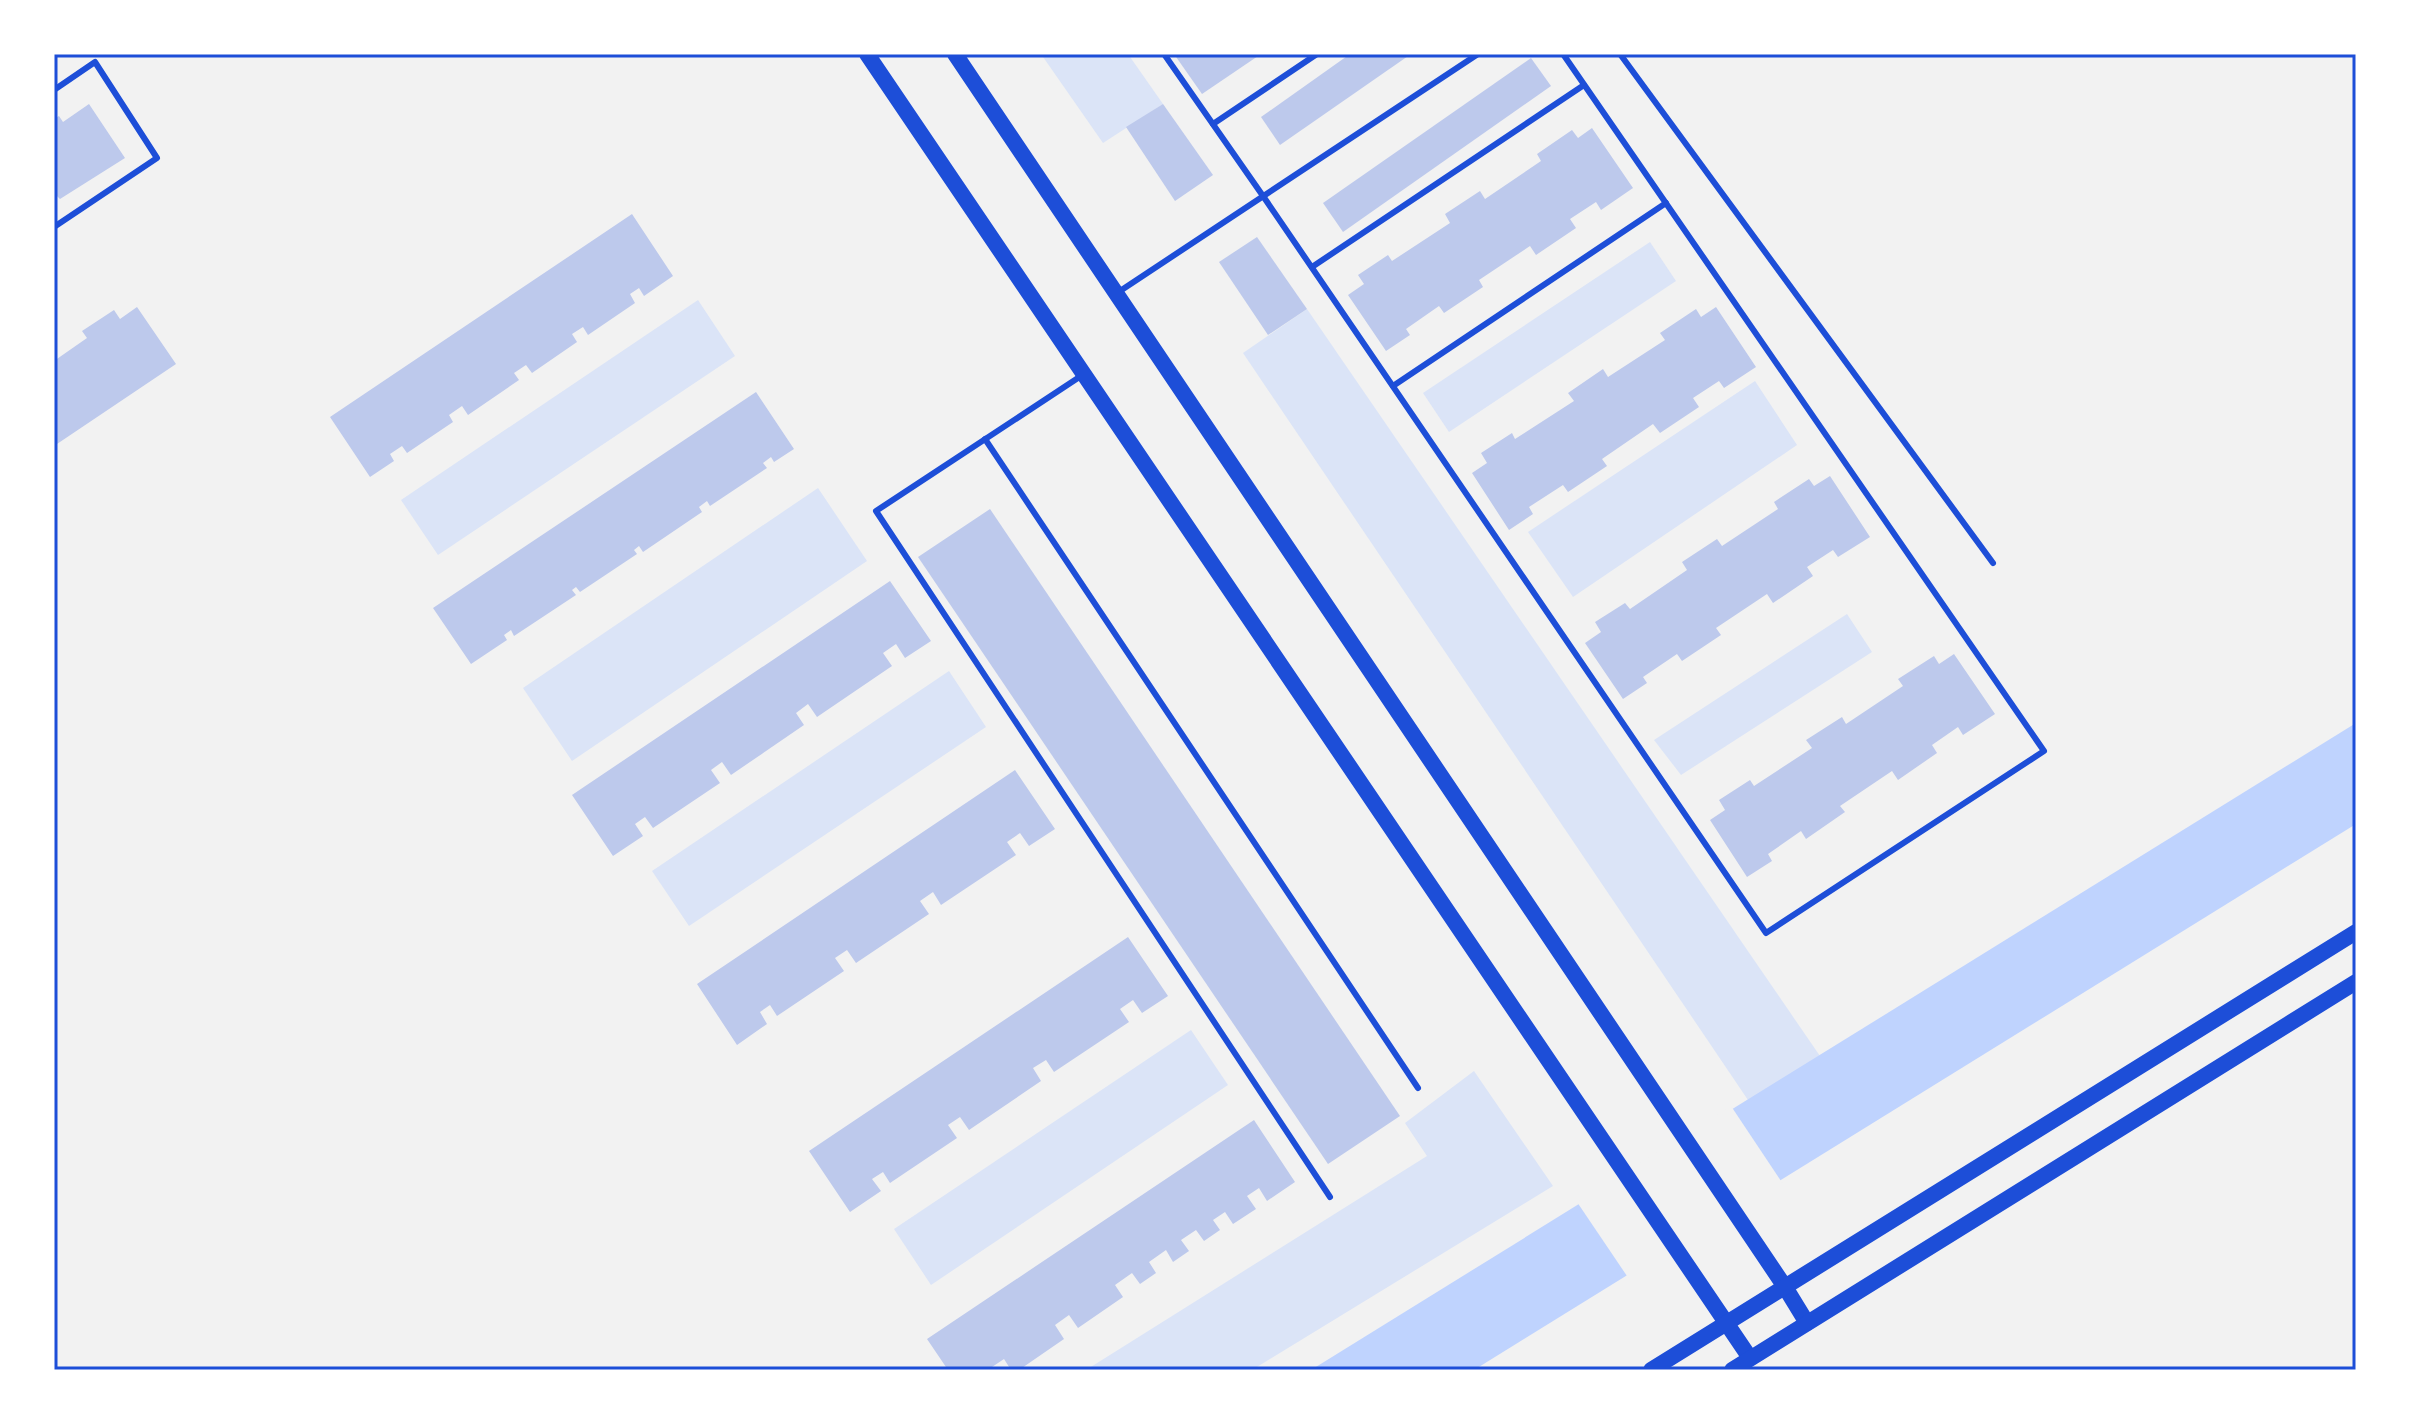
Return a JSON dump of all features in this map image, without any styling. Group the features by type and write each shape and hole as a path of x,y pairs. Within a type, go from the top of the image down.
{"main road":[{"path":"867,54 1750,1358"},
{"path":"955,54 1807,1323"},
{"path":"1651,1370 2356,932"},
{"path":"1732,1370 2356,982"}],"lane":[{"path":"1164,54 1766,933 2044,751 1563,54"},
{"path":"1213,124 1317,54"},
{"path":"1117,293 1478,54"},
{"path":"1620,54 1993,563"},
{"path":"54,90 95,62 157,158 54,227"},
{"path":"1312,267 1584,85"},
{"path":"1393,386 1666,203"},
{"path":"1084,374 876,511 1330,1197"},
{"path":"985,439 1418,1088"}],"shaded area":[{"path":"1041,54 1128,54 1163,104 1103,143"},
{"path":"1650,242 1676,281 1449,432 1423,393"},
{"path":"698,300 735,356 438,555 401,500"},
{"path":"1307,309 1820,1056 1748,1100 1243,353"},
{"path":"1755,381 1797,445 1573,597 1528,532"},
{"path":"818,488 867,561 572,761 523,688"},
{"path":"1847,614 1872,652 1681,775 1654,740"},
{"path":"949,671 986,727 689,926 652,871"},
{"path":"1191,1030 1228,1085 931,1285 894,1229"},
{"path":"1474,1071 1553,1186 1252,1370 1086,1370 1427,1156 1405,1123"}],"water":[{"path":"2356,723 2356,824 1474,1370 1311,1370"}],"pier":[{"path":"1731,1106 1783,1184 1629,1279 1577,1202"}],"building":[{"path":"1174,54 1261,54 1202,94"},
{"path":"1350,54 1411,54 1280,145 1261,117"},
{"path":"1531,58 1551,86 1343,232 1323,203"},
{"path":"89,104 125,158 60,199 54,193 54,119 59,116 63,122"},
{"path":"1163,104 1213,175 1175,201 1126,127"},
{"path":"1592,128 1633,188 1601,210 1596,202 1570,219 1576,228 1536,255 1530,246 1479,280 1483,287 1444,313 1439,306 1406,329 1410,335 1386,351 1348,295 1364,284 1358,275 1388,255 1392,261 1450,223 1445,214 1480,191 1485,199 1541,161 1537,154 1572,130 1578,138"},
{"path":"632,214 673,276 644,296 639,288 630,294 635,303 588,335 583,327 572,334 577,342 532,373 526,365 514,373 519,380 468,415 462,406 449,415 453,422 407,453 402,446 390,454 394,461 370,477 330,417"},
{"path":"1257,237 1307,309 1268,335 1219,262"},
{"path":"137,307 176,364 54,446 54,361 87,338 82,331 114,310 120,319"},
{"path":"1716,307 1756,367 1724,388 1719,381 1693,398 1699,407 1660,433 1653,424 1602,459 1607,466 1568,492 1563,485 1529,507 1533,514 1509,530 1472,473 1487,463 1481,453 1512,433 1515,439 1574,401 1568,393 1603,369 1608,377 1665,340 1660,333 1696,309 1701,317"},
{"path":"756,392 794,449 774,462 771,457 763,463 767,468 710,506 707,501 699,507 702,512 643,552 639,546 634,550 637,554 580,592 576,587 572,590 576,595 514,636 511,630 504,635 507,640 471,664 433,608"},
{"path":"1830,476 1870,537 1838,557 1833,550 1807,567 1813,576 1773,603 1767,594 1716,628 1721,635 1682,661 1677,654 1643,677 1647,683 1623,699 1585,643 1601,632 1595,622 1625,603 1630,609 1687,570 1682,562 1717,539 1722,546 1778,509 1774,502 1809,479 1814,486"},
{"path":"990,509 1400,1116 1328,1164 918,557"},
{"path":"890,581 931,641 905,658 896,644 883,653 892,666 817,717 808,704 796,713 804,725 731,775 722,762 711,770 720,783 653,828 645,817 635,824 643,836 613,856 572,795"},
{"path":"1954,654 1995,714 1963,735 1958,727 1932,745 1937,753 1898,780 1892,771 1840,806 1845,812 1806,839 1801,831 1768,854 1772,861 1747,877 1710,820 1725,810 1719,800 1750,780 1754,786 1812,748 1806,740 1842,717 1846,724 1903,686 1898,679 1934,656 1939,664"},
{"path":"1015,770 1055,829 1029,846 1020,833 1007,842 1016,855 941,905 933,892 920,901 929,914 856,963 847,950 835,958 844,971 777,1016 770,1005 760,1012 767,1024 737,1045 697,984"},
{"path":"1128,937 1168,996 1142,1013 1133,1000 1120,1009 1129,1022 1054,1072 1046,1060 1033,1068 1041,1081 969,1130 960,1117 948,1125 957,1138 890,1183 883,1172 872,1179 881,1191 850,1212 809,1151"},
{"path":"1254,1120 1295,1182 1267,1201 1259,1188 1247,1196 1256,1209 1233,1224 1225,1212 1213,1220 1220,1230 1204,1241 1196,1230 1181,1240 1189,1251 1173,1262 1166,1250 1149,1262 1156,1273 1140,1284 1132,1273 1115,1285 1123,1297 1078,1328 1069,1315 1055,1325 1064,1339 1019,1370 1011,1370 1004,1359 992,1367 995,1370 948,1370 927,1339"}]}
